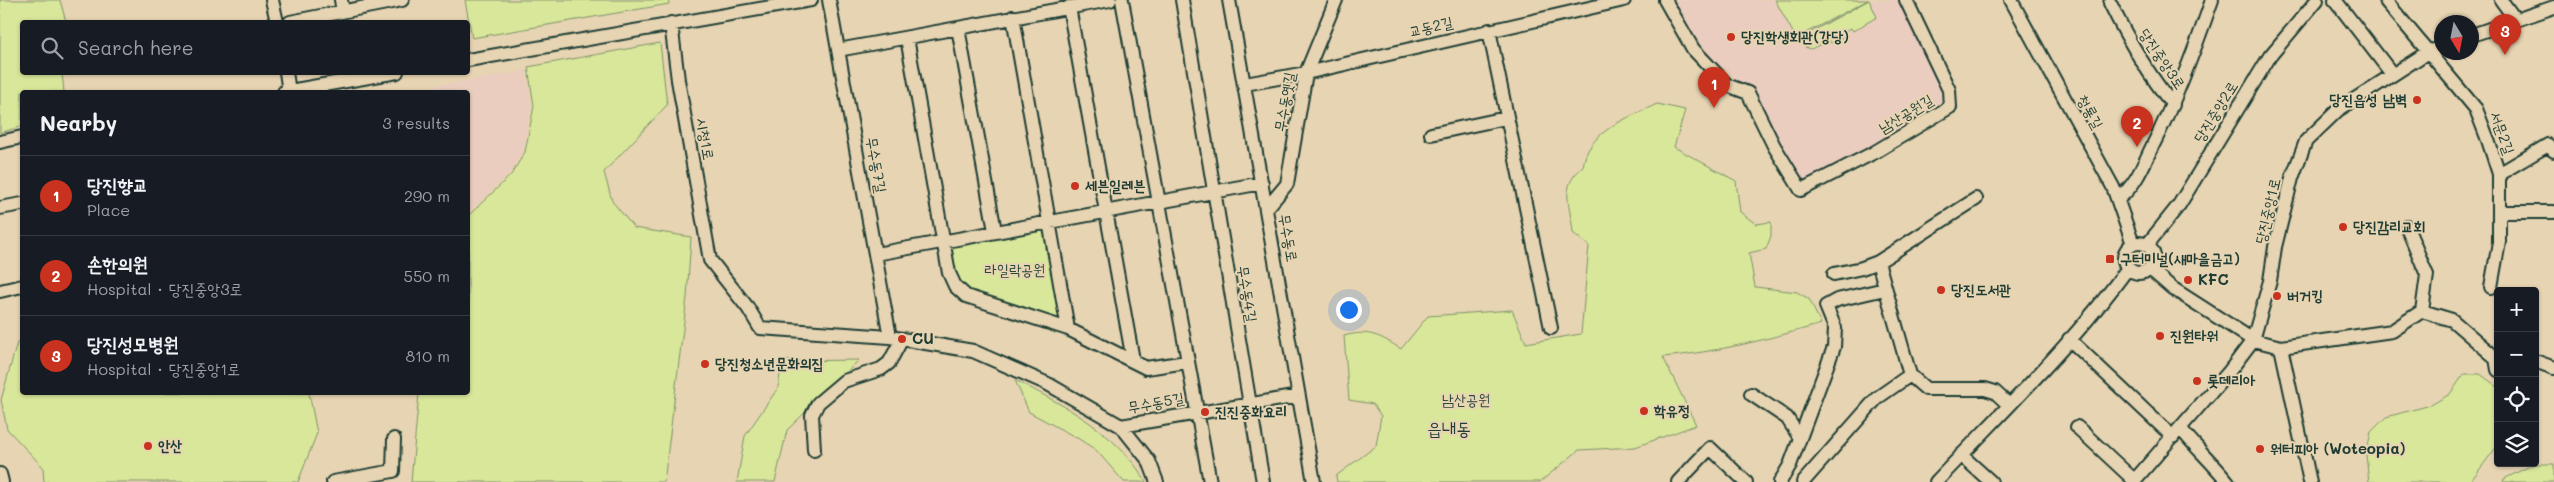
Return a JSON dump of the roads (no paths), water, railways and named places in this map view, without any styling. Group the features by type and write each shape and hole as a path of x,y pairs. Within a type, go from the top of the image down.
{"street":[{"path":"272,0 277,20"},
{"path":"296,20 342,6 402,0"},
{"path":"470,60 811,0"},
{"name":"무수동7길","path":"829,0 876,254 896,338"},
{"path":"838,50 1110,0"},
{"path":"1122,0 1160,200 1197,413"},
{"name":"무수동4길","path":"1182,0 1248,403"},
{"name":"무수동로","path":"1229,0 1314,482"},
{"name":"무수동옛길","path":"1267,208 1287,184 1306,73 1336,0"},
{"name":"교동2길","path":"1245,84 1306,73 1624,0"},
{"name":"남산공원길","path":"1665,0 1693,49 1727,85 1748,93 1774,146 1801,190 1875,152 1950,107 1949,90 1906,0"},
{"name":"청룡길","path":"2011,0 2118,200 2133,244"},
{"name":"당진중앙3로","path":"2118,200 2131,189 2173,105 2189,69 2212,0"},
{"name":"당진중앙2로","path":"2147,244 2179,205 2270,56 2317,0"},
{"path":"2335,0 2392,74"},
{"path":"2385,0 2428,52"},
{"path":"2501,0 2515,19"},
{"name":"당진중앙3로","path":"2110,3 2131,46 2153,80 2173,105"},
{"path":"1068,7 1132,360"},
{"path":"2479,32 2554,7"},
{"path":"1013,17 1068,329"},
{"name":"시청1로","path":"671,23 678,80 710,260 748,308 760,328 896,338"},
{"path":"958,28 995,231"},
{"path":"1489,30 1551,328"},
{"path":"907,38 952,280 966,296 1068,329 1146,368 1187,362"},
{"name":"당진중앙1로","path":"2134,481 2177,433 2253,340 2270,281 2275,246 2292,178 2306,141 2338,110 2392,74 2434,49"},
{"name":"서문2길","path":"2428,52 2476,109 2499,174 2500,212 2498,242 2491,287"},
{"path":"286,75 287,90"},
{"path":"298,90 380,75"},
{"path":"1431,134 1506,118"},
{"path":"0,142 20,137"},
{"path":"2499,174 2552,143"},
{"path":"876,254 1105,210 1262,183"},
{"path":"1834,274 1862,268 1878,262 1976,199"},
{"path":"0,208 20,204"},
{"path":"2500,212 2554,212"},
{"path":"2150,269 2172,288 2253,340 2281,346 2392,331 2422,311 2427,275 2407,227"},
{"path":"2133,244 2147,244 2155,256 2150,269 2141,273 2128,268 2124,255 2133,244"},
{"path":"1878,262 1910,375 1926,389 1985,389 1995,392 2009,405"},
{"path":"1936,482 2102,304 2128,268"},
{"path":"0,291 20,286"},
{"path":"1780,482 1800,438 1834,347 1835,328 1826,306 1838,300 1885,289"},
{"path":"2422,311 2452,320 2494,359"},
{"path":"814,450 812,415 818,403 844,381 881,369 889,363 896,338 974,351 1048,384 1121,426 1149,462 1157,482"},
{"path":"2069,339 2212,461 2228,482"},
{"path":"2281,346 2310,482"},
{"path":"2539,362 2554,368"},
{"path":"1803,482 1877,398 1910,375"},
{"path":"1751,394 1787,418 1800,438"},
{"name":"무수동5길","path":"1121,426 1248,403 1299,396"},
{"path":"1248,403 1263,482"},
{"name":"무수동5길","path":"1197,413 1210,482"},
{"path":"2078,427 2134,481"},
{"path":"332,482 393,476 394,439"},
{"path":"1678,482 1710,448 1746,482"},
{"path":"1961,455 1991,482"},
{"path":"0,474 2,482"}],"place":[{"name":"당진학생회관(강당)","path":"1731,37"},
{"name":"당진성모병원","path":"2505,55"},
{"name":"당진읍성 남벽","path":"2417,100"},
{"name":"당진향교","path":"1714,108"},
{"name":"손한의원","path":"2137,147"},
{"name":"세븐일레븐","path":"1075,186"},
{"name":"당진감리교회","path":"2343,227"},
{"name":"구터미널(새마을금고)","path":"2110,259"},
{"name":"KFC","path":"2188,280"},
{"name":"당진도서관","path":"1941,290"},
{"name":"버거킹","path":"2277,296"},
{"name":"진원타워","path":"2160,336"},
{"name":"CU","path":"902,339"},
{"name":"당진청소년문화의집","path":"705,364"},
{"name":"롯데리아","path":"2197,381"},
{"name":"학유정","path":"1644,411"},
{"name":"진진중화요리","path":"1205,412"},
{"name":"안산","path":"148,446"},
{"name":"워터피아 (Woteopia)","path":"2260,449"}],"district":[{"name":"읍내동","path":"1449,429"}],"park label":[{"name":"라일락공원","path":"1015,270"},
{"name":"남산공원","path":"1466,400"}]}
